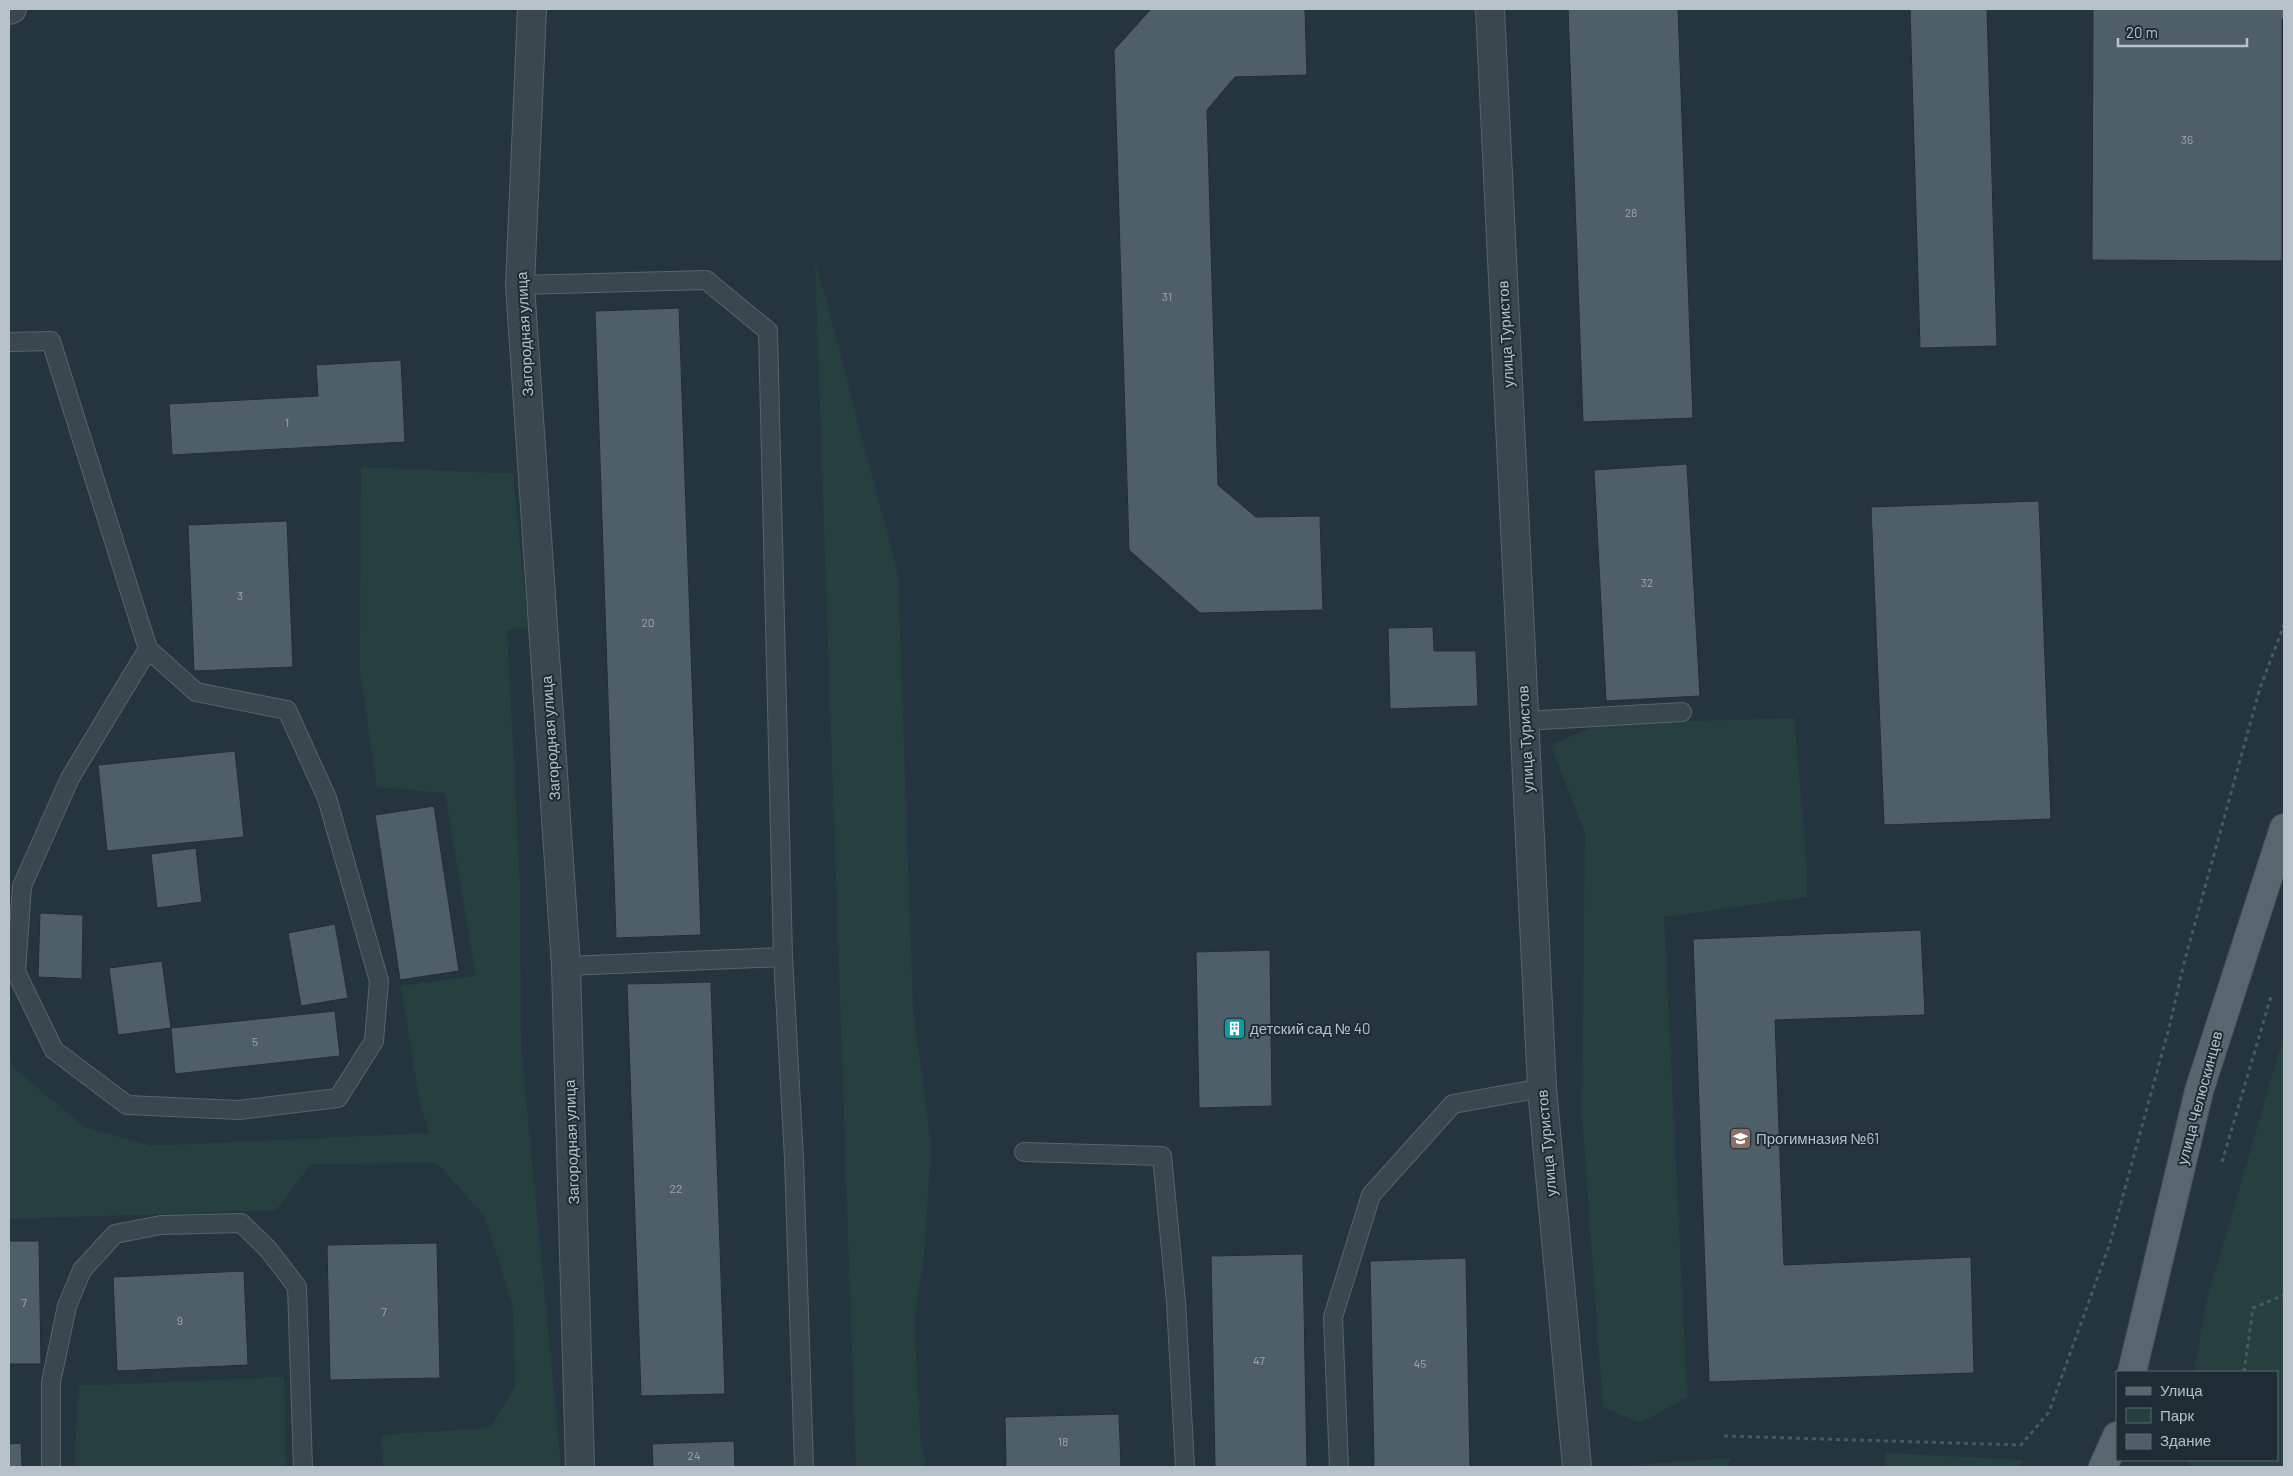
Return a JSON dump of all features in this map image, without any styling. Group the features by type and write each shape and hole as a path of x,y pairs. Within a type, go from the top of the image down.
{"main road":[{"name":"улица Челюскинцев","path":"2132,1371 2199,1091 2284,828"},
{"path":"2103,1467 2116,1438"}],"street":[{"name":"Загородная улица","path":"532,9 520,285 566,966 580,1467"},
{"name":"улица Туристов","path":"1490,9 1542,1088 1577,1467"}],"lane":[{"path":"520,285 706,280 768,331 783,956 794,1159 804,1467"},
{"path":"9,342 51,341 148,649 196,692 288,710 327,798 379,981 374,1041 338,1098 239,1110 127,1105 54,1050 16,972 22,886 70,778 148,649"},
{"path":"1525,721 1682,712"},
{"path":"566,966 783,956"},
{"path":"1339,1467 1333,1317 1371,1195 1453,1104 1542,1088"},
{"path":"1024,1152 1162,1156 1176,1302 1185,1467"},
{"path":"51,1467 51,1382 67,1306 82,1270 115,1234 161,1225 241,1223 268,1249 297,1287 303,1467"}],"path":[{"path":"1724,1436 2022,1445 2049,1412 2110,1242 2170,1024 2184,963 2258,698 2284,625"},
{"path":"2221,1168 2273,990"},
{"path":"2244,1371 2253,1308 2284,1295"}],"green space":[{"path":"815,259 898,575 913,1010 931,1145 924,1255 914,1318 920,1435 926,1467 856,1467"},
{"path":"361,467 513,474 528,627 507,630 520,885 521,1047 561,1467 383,1467 382,1435 491,1428 515,1387 513,1307 485,1216 437,1163 311,1164 276,1210 9,1219 9,1058 17,1071 85,1127 151,1146 429,1133 419,1097 401,986 476,976 445,793 377,787 360,668"},
{"path":"1794,718 1807,867 1807,897 1664,917 1687,1397 1640,1423 1603,1407 1582,1113 1585,833 1551,745 1600,724"},
{"path":"2284,1035 2284,1467 2190,1467 2189,1461 2278,1461 2278,1371 2194,1371 2207,1301"},
{"path":"284,1377 286,1467 74,1467 79,1386"},
{"path":"1886,1453 2023,1460 2020,1467 1885,1467"},
{"path":"1731,1458 1727,1467 1608,1467"}],"building":[{"path":"1151,9 1305,9 1307,75 1235,77 1207,110 1218,485 1256,517 1320,516 1323,610 1200,613 1129,550 1114,50"},
{"path":"1568,9 1678,9 1693,418 1583,422"},
{"path":"1910,9 1987,9 1997,346 1920,348"},
{"path":"2093,9 2284,9 2284,19 2282,19 2282,261 2092,260"},
{"path":"679,308 701,935 616,938 595,311"},
{"path":"401,360 405,442 172,455 169,404 318,396 316,365"},
{"path":"1687,464 1700,696 1606,701 1594,470"},
{"path":"2039,501 2051,819 1884,825 1871,507"},
{"path":"287,521 293,667 194,671 188,525"},
{"path":"1433,627 1434,651 1476,651 1478,706 1390,709 1388,628"},
{"path":"235,751 244,837 107,851 98,765"},
{"path":"434,806 459,971 400,980 375,815"},
{"path":"196,848 202,902 157,908 151,854"},
{"path":"40,913 83,915 82,979 38,977"},
{"path":"335,924 348,998 301,1006 288,933"},
{"name":"Прогимназия №61","path":"1921,930 1925,1015 1775,1020 1784,1265 1971,1257 1974,1373 1709,1382 1693,939"},
{"name":"детский сад № 40","path":"1270,950 1272,1106 1199,1108 1196,952"},
{"path":"162,961 171,1028 118,1035 109,968"},
{"path":"711,982 725,1394 641,1396 627,984"},
{"path":"335,1011 340,1056 175,1074 171,1028"},
{"path":"9,1241 39,1241 41,1364 9,1364"},
{"path":"437,1243 440,1378 330,1380 327,1245"},
{"path":"1303,1254 1307,1467 1215,1467 1211,1256"},
{"path":"1466,1258 1470,1467 1374,1467 1370,1261"},
{"path":"244,1271 248,1365 117,1371 113,1277"},
{"path":"1119,1414 1121,1467 1006,1467 1005,1417"},
{"path":"734,1441 735,1467 653,1467 652,1444"},
{"path":"21,1443 22,1467 9,1467 9,1444"}],"place":[{"name":"детский сад № 40","path":"1234,1029"},
{"name":"Прогимназия №61","path":"1740,1139"}]}
